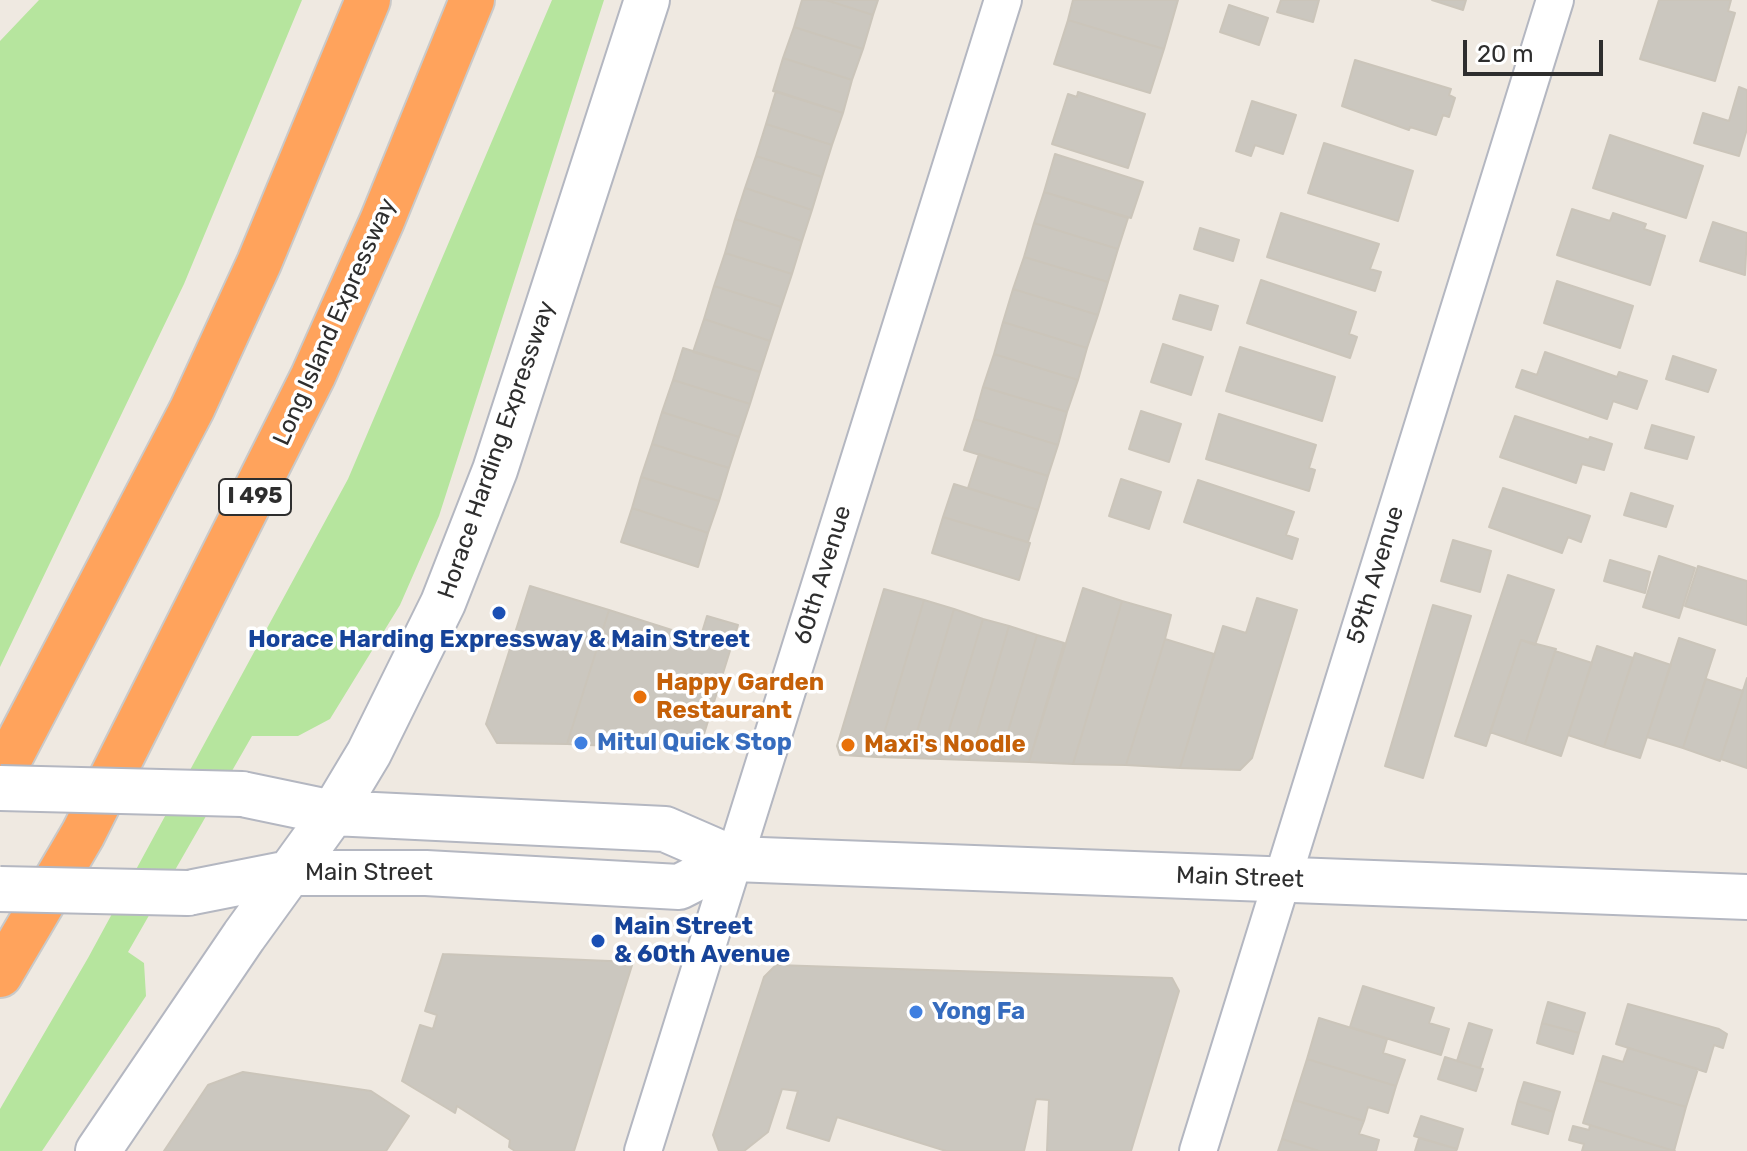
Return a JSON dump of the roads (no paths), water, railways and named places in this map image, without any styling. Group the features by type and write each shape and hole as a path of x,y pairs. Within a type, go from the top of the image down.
{"highway":[{"path":"0,777 192,409 259,263 368,0"},
{"name":"Long Island Expressway","path":"0,975 83,834 313,376 382,221 472,0"}],"main road":[{"name":"Horace Harding Expressway","path":"98,1151 333,813 369,753 416,660 471,536 647,0"},
{"name":"Main Street","path":"0,788 242,794 333,813 665,829 734,859 1747,897"},
{"name":"Main Street","path":"0,889 188,893 289,873 426,873 679,887 734,859"}],"street":[{"name":"60th Avenue","path":"643,1151 1003,0"},
{"name":"59th Avenue","path":"1198,1151 1555,0"}],"place":[{"name":"Horace Harding Expressway & Main Street","path":"499,613"},
{"name":"Happy Garden Restaurant","path":"640,697"},
{"name":"Mitul Quick Stop","path":"581,743"},
{"name":"Maxi's Noodle","path":"848,745"},
{"name":"Main Street & 60th Avenue","path":"598,941"},
{"name":"Yong Fa","path":"916,1012"}]}
